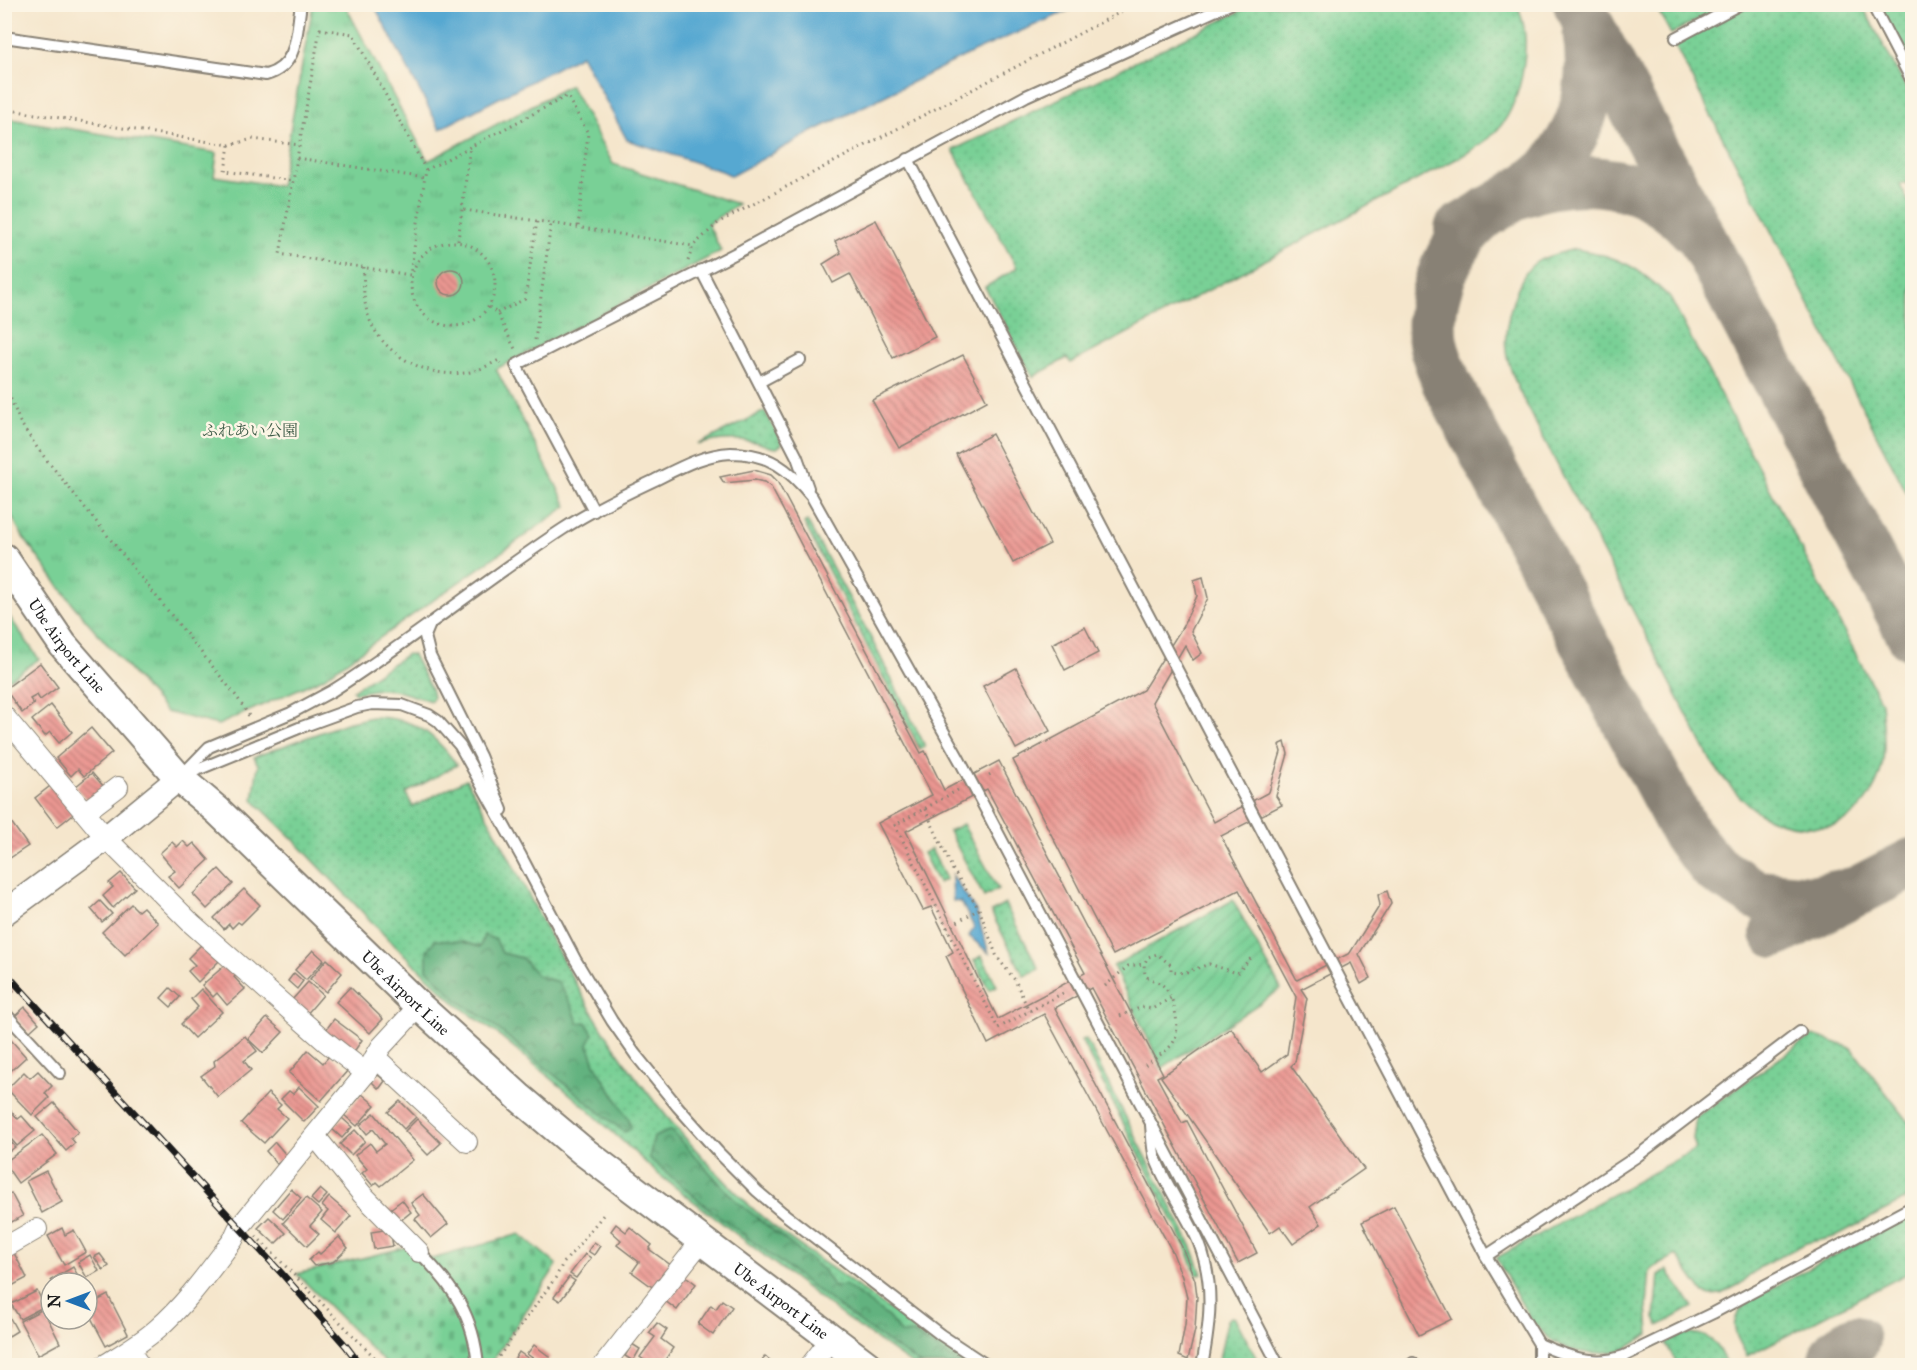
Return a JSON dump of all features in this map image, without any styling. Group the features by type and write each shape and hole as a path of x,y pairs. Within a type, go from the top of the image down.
{"main road":[{"name":"Ube Airport Line","path":"4,558 63,645 179,778 218,812 418,1006 583,1151 868,1365"}],"street":[{"path":"4,716 106,838 191,923 316,1033 370,1065 467,1142"},
{"path":"4,913 106,838 179,778"},
{"path":"85,813 118,787"},
{"path":"103,1365 135,1358 233,1240 235,1234 370,1065 381,1047 418,1006"},
{"path":"315,1136 368,1201 418,1252"},
{"path":"4,1248 37,1229"},
{"path":"603,1365 702,1240"},
{"path":"810,1365 831,1339"}],"lane":[{"path":"4,37 266,75 276,72 291,59 301,4"},
{"path":"594,511 516,365 701,270 1026,96 1230,4"},
{"path":"1676,38 1740,4"},
{"path":"1872,4 1912,81"},
{"path":"908,159 1486,1256 1539,1344 1539,1365"},
{"path":"701,270 797,457 812,497 959,759 1279,1365"},
{"path":"759,382 800,360"},
{"path":"179,778 209,747 314,701 355,676 535,548 594,511 641,486 703,458 732,453 749,454 767,459 782,466 812,497"},
{"path":"432,621 426,636 430,656 480,756 521,856"},
{"path":"179,778 339,712 372,705 402,705 429,715 450,732 460,746 575,959 612,1020 664,1089 718,1152 783,1214 940,1335 988,1365"},
{"path":"4,1012 60,1073"},
{"path":"1486,1256 1636,1157 1800,1032"},
{"path":"1150,1119 1154,1156 1198,1243 1208,1271 1210,1314 1202,1365"},
{"path":"1539,1344 1565,1356 1594,1361 1610,1361 1624,1356 1713,1313 1912,1207"},
{"path":"418,1252 452,1288 461,1304 474,1339 478,1365"}],"path":[{"path":"463,210 578,226 693,246 719,222 1136,4"},
{"path":"410,275 280,254 320,29 353,34 426,170 410,275 413,300 419,311 429,320 441,325 453,327 466,325 477,319 489,307 495,286 494,273 489,262 476,249 458,242 446,242 429,249 416,263 410,275"},
{"path":"426,170 567,96 588,133 578,226"},
{"path":"4,109 229,145 253,139 300,145"},
{"path":"229,145 225,171 293,181"},
{"path":"458,242 470,147"},
{"path":"297,158 425,178"},
{"path":"497,312 525,299 537,220"},
{"path":"535,340 551,223"},
{"path":"364,267 364,302 369,320 388,346 399,356 438,373 475,371 499,360 504,370"},
{"path":"489,307 497,312 516,350"},
{"path":"4,382 20,422 38,449 237,697 249,716"},
{"path":"989,775 993,773"},
{"path":"958,790 895,825 998,1028 1063,993"},
{"path":"925,809 952,870 979,909 997,957 1015,980 1029,1011"},
{"path":"947,928 979,909"},
{"path":"1145,1065 1174,1043 1178,1027 1171,998 1162,984 1152,981 1145,975 1144,964 1148,957 1157,954 1171,965 1172,971 1184,973 1209,964 1237,973 1251,958"},
{"path":"1105,986 1128,966 1144,964"},
{"path":"1120,1016 1142,1007 1152,1009 1171,998"},
{"path":"492,1365 556,1277 562,1265 604,1215"},
{"path":"244,1224 383,1365"}],"green space":[{"path":"1516,4 1522,17 1525,33 1523,68 1514,102 1507,116 1499,128 1486,140 1462,156 1071,363 1067,358 1033,377 985,287 1017,268 953,150 1253,5"},
{"name":"ふれあい公園","path":"313,5 345,5 428,161 570,85 613,164 738,204 708,224 721,251 496,369 567,506 323,678 218,725 166,712 74,606 23,537 5,504 5,118 217,153 214,176 280,186"},
{"path":"1655,5 1727,5 1671,34"},
{"path":"1751,5 1862,5 1912,99 1912,178 1910,180 1912,194 1906,182 1900,185 1912,208 1912,503 1674,44"},
{"path":"1878,5 1912,5 1912,70"},
{"path":"1575,249 1604,255 1627,264 1648,278 1670,298 1881,702 1884,741 1881,770 1869,797 1855,813 1844,821 1825,827 1779,822 1761,814 1746,803 1722,776 1711,761 1519,391 1506,351 1509,317 1517,291 1528,270 1539,260"},
{"path":"765,411 782,444 777,448 751,441 735,440 712,441 697,445"},
{"path":"807,521 869,634 925,746 920,749 804,523"},
{"path":"4,609 39,659 5,682 4,682"},
{"path":"407,654 413,655 432,691 431,701 394,690 380,689 355,693 353,690"},
{"path":"372,717 411,723 430,735 448,753 457,765 406,793 413,807 466,779 572,978 611,1042 659,1107 712,1167 749,1205 780,1231 970,1365 913,1365 843,1316 658,1174 583,1105 499,1035 456,1004 388,939 253,800 258,765 254,757 346,723"},
{"path":"963,824 998,889 984,897 949,831"},
{"path":"931,849 946,879 938,883 923,853"},
{"path":"1233,900 1281,989 1162,1068 1113,966"},
{"path":"1005,904 1039,969 1024,976 991,912"},
{"path":"484,935 496,940 502,953 522,958 538,976 558,982 573,1008 578,1023 586,1022 593,1034 588,1044 596,1066 629,1120 631,1129 624,1132 488,1021 457,1000 427,969 427,951 435,940 463,942 480,947"},
{"path":"982,956 997,986 989,990 974,960"},
{"path":"1813,1035 1851,1048 1912,1126 1912,1196 1834,1237 1806,1243 1760,1267 1740,1284 1721,1294 1704,1293 1676,1255 1650,1270 1647,1305 1649,1334 1624,1350 1593,1354 1570,1350 1552,1341 1532,1322 1496,1258 1696,1149 1693,1139 1696,1117"},
{"path":"1086,1039 1192,1247 1202,1274 1196,1275 1186,1247 1081,1040"},
{"path":"671,1130 735,1200 823,1270 834,1287 845,1285 888,1317 902,1334 913,1333 962,1365 921,1365 871,1331 708,1208 649,1158 654,1137"},
{"path":"1912,1215 1912,1271 1747,1356 1736,1333 1735,1321 1749,1300"},
{"path":"520,1234 557,1265 489,1366 387,1365 297,1274 407,1247 432,1259"},
{"path":"1667,1270 1693,1307 1659,1326 1655,1318 1659,1275"},
{"path":"1230,1317 1235,1318 1260,1365 1218,1365 1227,1320"},
{"path":"1700,1334 1711,1340 1727,1365 1678,1365 1666,1344 1682,1335"}],"water":[{"path":"374,5 1081,5 973,52 812,132 731,176 627,140 581,55 440,129"},
{"path":"952,875 976,911 989,953 969,936 974,927 961,902 953,901"}],"building":[{"path":"876,220 935,337 893,358 850,274 833,283 823,264 841,253 835,241"},
{"path":"451,269 460,273 464,282 460,291 451,295 442,291 438,282 442,273"},
{"path":"963,355 987,401 899,448 872,400"},
{"path":"992,434 1050,544 1013,563 956,454"},
{"path":"754,470 771,475 777,481 921,753 925,751 944,790 999,761 1163,1074 1157,1077 1182,1123 1187,1121 1257,1253 1238,1263 1091,988 1055,1008 1182,1247 1195,1280 1197,1296 1195,1330 1188,1360 1179,1356 1187,1298 1173,1253 1044,1014 988,1044 946,956 953,952 931,907 923,910 878,823 932,795 771,487 755,480 724,483 720,477","holes":["987,789 1085,973 998,1019 906,831"]},
{"path":"1203,577 1208,598 1191,631 1202,653 1193,660 1185,645 1152,702 1214,822 1269,792 1281,752 1279,745 1285,742 1288,754 1276,796 1282,805 1221,836 1297,980 1350,953 1380,905 1378,895 1387,891 1391,904 1359,954 1371,978 1361,984 1351,963 1301,989 1307,998 1295,1062 1291,1066 1364,1169 1310,1207 1321,1224 1293,1244 1280,1226 1270,1233 1161,1077 1231,1028 1262,1072 1287,1054 1296,997 1239,890 1113,955 1013,760 1143,690 1183,626 1197,596 1194,580"},
{"path":"1085,627 1098,653 1065,670 1052,644"},
{"path":"40,663 58,687 40,700 37,695 30,699 34,704 22,713 5,689"},
{"path":"1016,668 1050,731 1016,749 983,686"},
{"path":"51,705 72,732 59,743 50,732 45,736 32,720"},
{"path":"91,728 112,753 84,776 78,769 71,776 56,758"},
{"path":"92,773 104,787 88,801 75,787"},
{"path":"54,783 77,811 57,827 35,798"},
{"path":"4,812 28,846 10,858 4,851"},
{"path":"183,841 189,847 194,843 209,860 179,888 168,876 175,871 160,853 172,842 177,847"},
{"path":"219,869 233,884 207,909 193,894"},
{"path":"121,873 135,888 113,908 103,896 113,887 109,883"},
{"path":"244,889 260,905 241,924 238,922 232,928 229,924 224,929 214,918"},
{"path":"100,901 112,914 102,922 91,909"},
{"path":"131,904 138,911 143,907 158,923 125,955 102,932"},
{"path":"202,944 219,961 198,982 188,971 195,965 188,958"},
{"path":"313,950 324,960 306,980 295,970"},
{"path":"327,959 342,973 326,992 310,979"},
{"path":"230,961 239,973 234,977 245,989 227,1005 217,993 213,997 202,985"},
{"path":"294,973 303,981 297,989 288,981"},
{"path":"308,982 323,995 306,1015 291,1001"},
{"path":"8,983 14,991 8,996 4,992 4,985"},
{"path":"350,987 383,1019 370,1033 336,1002"},
{"path":"170,988 180,997 171,1007 161,998"},
{"path":"201,989 222,1012 194,1038 181,1024 198,1007 191,999"},
{"path":"25,1007 39,1023 29,1032 15,1016"},
{"path":"267,1018 283,1032 263,1053 248,1039"},
{"path":"334,1019 362,1040 351,1056 322,1035"},
{"path":"245,1036 257,1051 244,1061 251,1070 218,1097 201,1076 215,1066 214,1061"},
{"path":"11,1040 26,1057 4,1077 4,1046"},
{"path":"308,1050 323,1063 330,1055 348,1070 321,1101 289,1073"},
{"path":"38,1071 52,1086 45,1093 49,1098 32,1115 7,1089 24,1072 30,1078"},
{"path":"378,1075 385,1081 379,1089 372,1082"},
{"path":"299,1087 319,1106 304,1122 281,1099 289,1091 293,1094"},
{"path":"268,1093 281,1105 277,1109 287,1118 264,1143 241,1123"},
{"path":"362,1094 375,1105 357,1126 344,1115"},
{"path":"400,1101 416,1117 404,1129 388,1112"},
{"path":"54,1103 78,1132 71,1138 75,1143 66,1151 37,1117"},
{"path":"10,1110 18,1119 22,1116 35,1131 17,1146 4,1131 4,1115"},
{"path":"374,1113 413,1160 381,1186 377,1182 373,1186 362,1173 367,1169 355,1155 370,1143 376,1151 385,1144 373,1129 367,1134 360,1125"},
{"path":"342,1118 352,1127 342,1138 332,1129"},
{"path":"417,1119 441,1143 428,1155 405,1131"},
{"path":"355,1130 365,1141 351,1155 340,1144"},
{"path":"4,1134 15,1147 4,1156"},
{"path":"42,1135 57,1154 18,1183 4,1163"},
{"path":"275,1142 287,1156 277,1164 266,1151"},
{"path":"46,1171 62,1202 42,1213 26,1181"},
{"path":"291,1189 301,1198 283,1219 273,1210"},
{"path":"320,1189 327,1195 318,1205 311,1199"},
{"path":"11,1193 23,1216 4,1226 4,1197"},
{"path":"423,1194 448,1224 431,1238 415,1219 420,1215 411,1203"},
{"path":"329,1197 351,1216 336,1233 321,1220 328,1211 322,1206"},
{"path":"306,1198 322,1212 310,1226 319,1234 307,1246 283,1223"},
{"path":"402,1200 411,1212 395,1225 385,1213"},
{"path":"1394,1206 1452,1319 1419,1335 1362,1222"},
{"path":"269,1217 286,1233 275,1244 258,1228"},
{"path":"616,1224 626,1232 630,1227 652,1245 649,1249 672,1266 655,1289 632,1272 639,1262 617,1245 621,1240 611,1231"},
{"path":"62,1228 65,1235 74,1230 86,1252 64,1265 48,1236"},
{"path":"390,1229 393,1246 374,1249 371,1232"},
{"path":"339,1237 348,1248 333,1262 314,1266 309,1260 318,1252 320,1254"},
{"path":"594,1242 600,1246 594,1255 588,1251"},
{"path":"14,1253 27,1278 6,1289 4,1258"},
{"path":"100,1254 109,1266 103,1270 94,1257"},
{"path":"585,1254 591,1258 576,1278 570,1274"},
{"path":"90,1255 99,1271 83,1271 78,1262"},
{"path":"683,1274 696,1284 677,1310 664,1300"},
{"path":"569,1277 575,1281 560,1301 554,1297"},
{"path":"37,1291 39,1295 39,1309 20,1319 11,1304"},
{"path":"108,1295 128,1334 106,1346 98,1331 99,1300"},
{"path":"722,1300 732,1307 713,1335 698,1324 711,1305 716,1309"},
{"path":"4,1307 17,1331 9,1336 4,1329"},
{"path":"39,1311 39,1331 54,1331 60,1343 38,1355 20,1321"},
{"path":"657,1323 667,1330 661,1339 673,1348 661,1366 652,1366 640,1357 655,1337 649,1333"},
{"path":"632,1344 640,1349 633,1361 625,1356"},
{"path":"534,1345 550,1357 544,1366 527,1354"},
{"path":"519,1352 539,1366 510,1366"},
{"path":"765,1356 777,1366 759,1366"}],"taxiway":[{"path":"1578,4 1912,636"},
{"path":"1459,229 1538,179 1554,165 1571,139 1584,110 1587,94 1590,63 1587,30"},
{"path":"1518,194 1566,182 1589,181 1612,184 1635,189 1656,199 1694,230"},
{"path":"1488,211 1456,246 1442,274 1433,305 1432,336 1435,351 1446,382 1686,834 1715,869 1757,895 1811,900 1858,891"},
{"path":"1775,933 1912,863"},
{"path":"1832,1366 1836,1353 1855,1340"}],"railway":[{"path":"4,971 284,1276 361,1366"}]}
